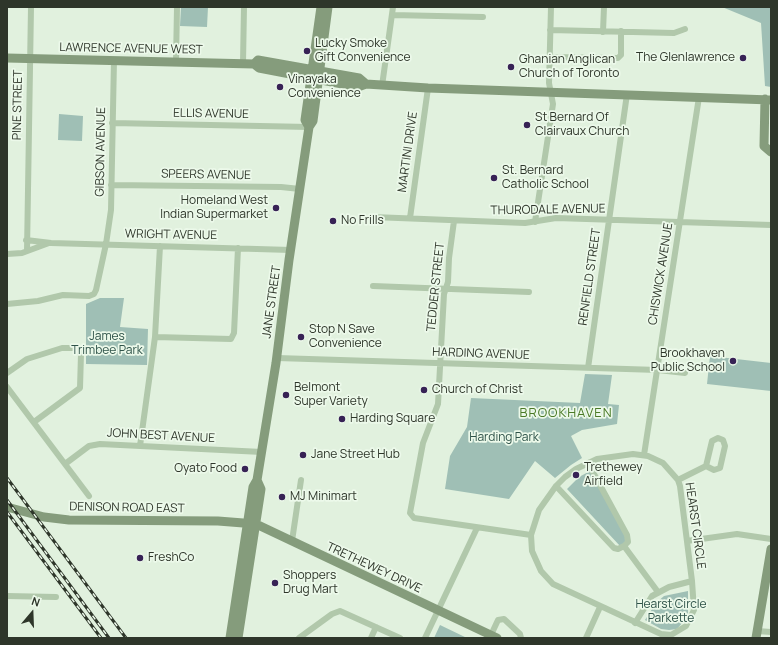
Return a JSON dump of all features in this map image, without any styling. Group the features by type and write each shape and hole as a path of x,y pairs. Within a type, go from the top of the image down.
{"main road":[{"name":"JANE STREET","path":"316,75 321,7"},
{"name":"JANE STREET","path":"238,638 252,524 253,487 257,480 277,358 309,127 305,120 316,75 328,7"},
{"name":"LAWRENCE AVENUE WEST","path":"7,58 243,63 254,64 258,68 316,75 359,78 366,84 382,86 768,100"},
{"path":"768,100 764,146 771,152"},
{"name":"DENISON ROAD EAST","path":"7,507 44,517 69,520 160,520 252,524"},
{"name":"JANE STREET","path":"230,638 252,524"},
{"name":"TRETHEWEY DRIVE","path":"252,524 494,637"},
{"path":"757,634 771,549"}],"street":[{"name":"PINE STREET","path":"27,251 31,7"},
{"path":"176,62 177,7"},
{"path":"243,63 244,7"},
{"path":"382,86 393,7"},
{"path":"535,222 553,104 549,83 551,7"},
{"path":"603,32 604,7"},
{"path":"392,14 483,17"},
{"path":"550,30 674,33 685,29"},
{"path":"549,57 618,58 621,54 621,31"},
{"name":"GIBSON AVENUE","path":"7,304 38,301 63,295 89,296 94,294 106,244 110,216 114,60"},
{"name":"MARTINI DRIVE","path":"410,218 428,88"},
{"name":"RENFIELD STREET","path":"588,368 627,94"},
{"name":"CHISWICK AVENUE","path":"644,455 699,97"},
{"name":"ELLIS AVENUE","path":"112,123 309,127"},
{"name":"SPEERS AVENUE","path":"111,185 281,187 300,190"},
{"name":"THURODALE AVENUE","path":"373,217 454,221 535,222 556,218 771,224"},
{"name":"TEDDER STREET","path":"454,221 446,289 444,294 438,404 423,443 409,509 414,518 476,528"},
{"name":"WRIGHT AVENUE","path":"26,240 51,243 291,250"},
{"name":"WRIGHT AVENUE","path":"7,254 27,251 51,243"},
{"path":"140,446 155,337 160,246"},
{"path":"155,337 231,339 234,333 238,248"},
{"path":"373,286 529,292"},
{"path":"7,373 27,359 62,348 76,348 81,354 80,388 34,422"},
{"name":"HARDING AVENUE","path":"277,358 658,370 685,373"},
{"path":"7,387 89,496"},
{"path":"678,480 706,466 712,441 718,438 723,440 726,446 720,468 714,470 706,466"},
{"name":"JOHN BEST AVENUE","path":"64,464 89,446 100,444 262,452"},
{"name":"HEARST CIRCLE","path":"644,455 664,463 678,480 692,581 694,610 689,622 681,630 671,635 661,634 635,623 553,584 545,577 534,556 531,535 539,510 556,486 576,469 588,463 614,456 644,455"},
{"path":"556,486 614,548 618,549 624,546 628,542 627,534 588,463"},
{"path":"292,542 301,480"},
{"path":"425,638 437,611 443,603 476,528 531,535"},
{"path":"687,541 737,534 771,539"},
{"path":"624,546 658,592"},
{"name":"HEARST CIRCLE","path":"635,623 645,605 658,592 680,583 692,581"},
{"path":"7,596 56,597"},
{"path":"586,638 600,607"},
{"path":"299,638 332,614 340,611 400,638"},
{"name":"TRETHEWEY DRIVE","path":"494,637 498,620 504,619 520,634 522,638"},
{"path":"371,638 376,627"},
{"path":"757,634 771,632"}],"green space":[{"path":"181,7 208,7 207,27 180,26"},
{"path":"722,7 771,7 771,87 765,86 761,23"},
{"path":"59,114 83,116 82,141 58,140"},
{"name":"James Trimbee Park","path":"100,298 124,298 120,327 148,329 147,365 86,364 86,304"},
{"path":"710,356 771,363 771,391 707,384"},
{"name":"Harding Park","path":"585,374 612,375 608,404 619,405 617,424 582,430 571,436 582,458 555,478 535,461 509,499 445,489 450,456 467,427 471,398 580,403"},
{"path":"592,470 626,538 626,544 620,546 567,489 579,477"},
{"name":"Hearst Circle Parkette","path":"688,591 688,616 677,629 661,629 645,620 656,603 664,596"},
{"path":"440,625 467,638 434,638"}],"railway":[{"path":"7,478 126,638"},
{"path":"7,500 109,638"},
{"path":"7,512 101,638"}],"place":[{"name":"Lucky Smoke Gift Convenience","path":"307,51"},
{"name":"The Glenlawrence","path":"743,58"},
{"name":"Ghanian Anglican Church of Toronto","path":"511,67"},
{"name":"Vinayaka Convenience","path":"280,87"},
{"name":"St Bernard Of Clairvaux Church","path":"527,125"},
{"name":"St. Bernard Catholic School","path":"494,178"},
{"name":"Homeland West Indian Supermarket","path":"276,208"},
{"name":"No Frills","path":"333,221"},
{"name":"Stop N Save Convenience","path":"301,337"},
{"name":"Brookhaven Public School","path":"733,361"},
{"name":"Church of Christ","path":"424,390"},
{"name":"Belmont Super Variety","path":"286,395"},
{"name":"Harding Square","path":"342,419"},
{"name":"Jane Street Hub","path":"303,455"},
{"name":"Oyato Food","path":"245,469"},
{"name":"Trethewey Airfield","path":"576,475"},
{"name":"MJ Minimart","path":"282,497"},
{"name":"FreshCo","path":"140,558"},
{"name":"Shoppers Drug Mart","path":"275,583"}],"district":[{"name":"BROOKHAVEN","path":"566,413"}]}
